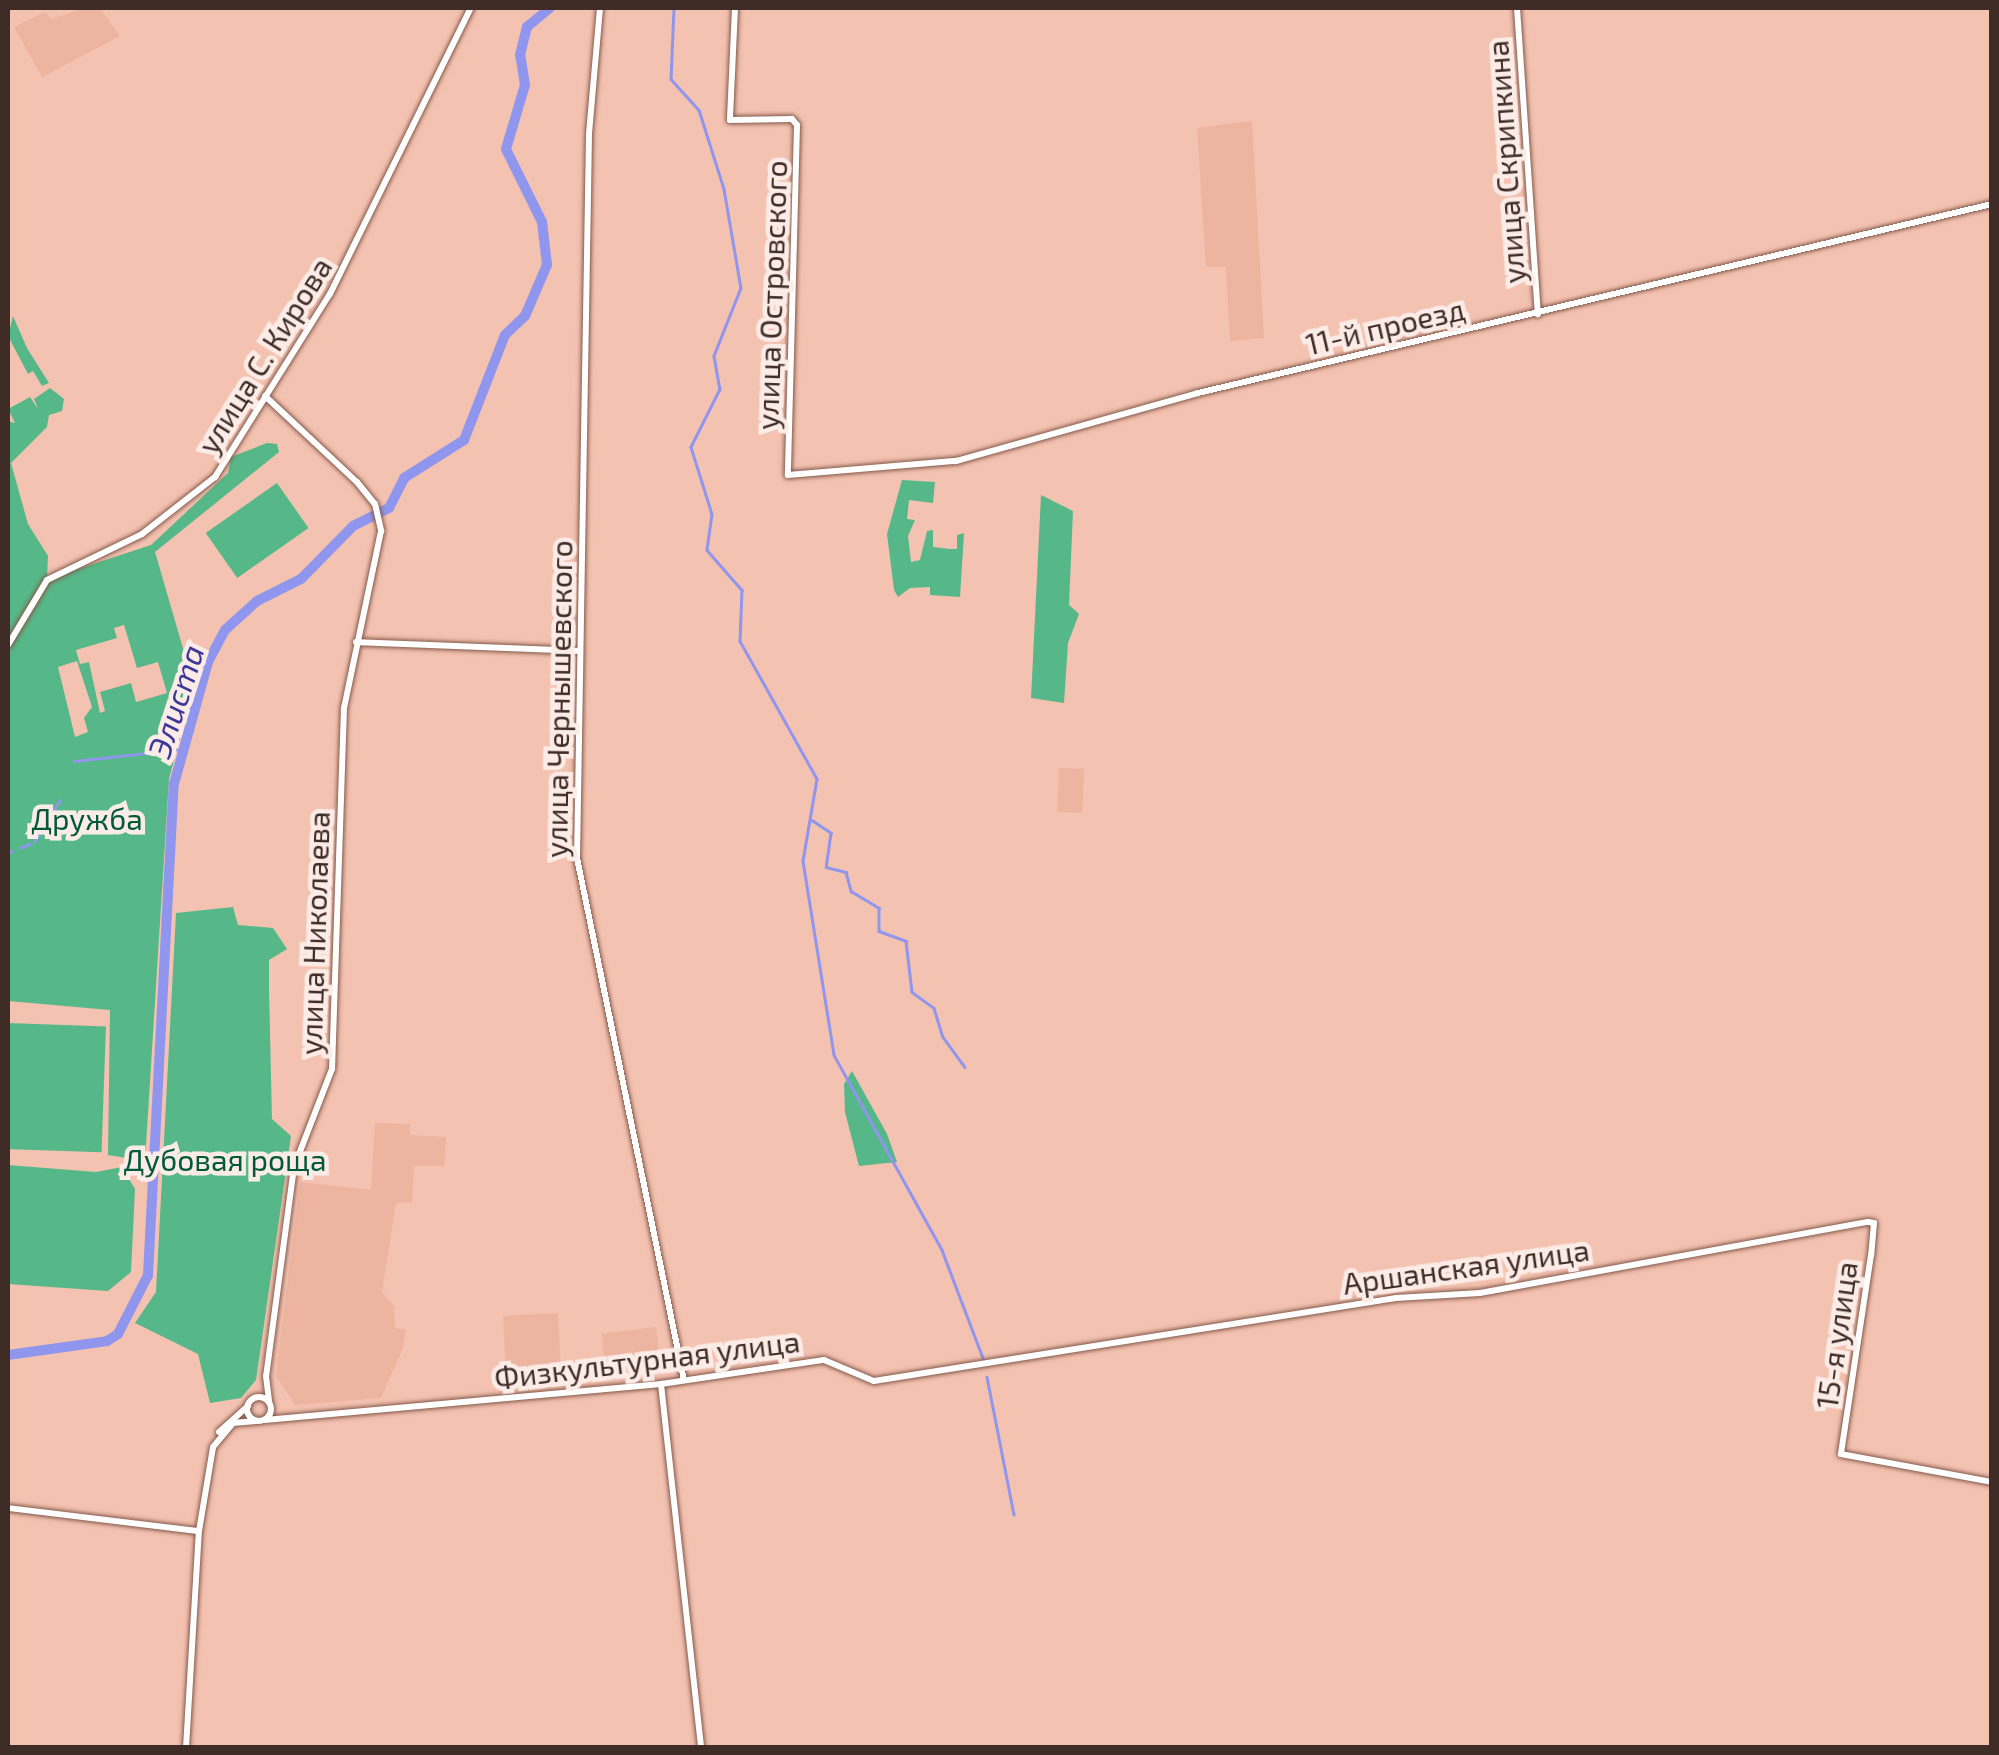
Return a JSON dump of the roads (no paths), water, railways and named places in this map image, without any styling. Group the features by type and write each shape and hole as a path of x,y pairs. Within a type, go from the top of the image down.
{"street":[{"name":"улица С. Кирова","path":"8,645 46,580 142,534 206,487 361,236 470,8"},
{"name":"улица Чернышевского","path":"600,8 589,134 580,651 581,894 684,1380"},
{"name":"улица Островского","path":"735,8 730,120 792,119 797,125 788,475"},
{"name":"улица Скрипкина","path":"1518,8 1538,314"},
{"name":"11-й проезд","path":"788,475 956,461 1198,393 1992,204"},
{"name":"улица Николаева","path":"265,396 375,504 380,521 376,574 356,642 344,708 332,1068 294,1166 266,1376 270,1404"},
{"path":"356,642 580,651"},
{"name":"Аршанская улица","path":"1064,1354 1396,1298 1480,1292 1874,1223"},
{"name":"15-я улица","path":"1874,1223 1842,1454 1992,1482"},
{"name":"Физкультурная улица","path":"260,1420 661,1384 824,1360 874,1381 1064,1354"},
{"path":"186,1748 199,1531 214,1447 227,1422 250,1404 266,1376"},
{"path":"661,1384 700,1748"},
{"path":"250,1404 270,1404 289,1417"},
{"path":"250,1404 260,1420"},
{"path":"214,1447 233,1424 260,1420 270,1404"},
{"path":"8,1508 199,1531"}],"waterway":[{"name":"Элиста","path":"8,1355 107,1341 118,1334 148,1275 174,784 208,662 225,630 257,601 301,579 353,526 389,508 404,478 464,440 505,335 525,316 547,265 542,222 506,149 525,85 520,55 527,27 550,8"},
{"path":"674,8 671,79 699,110 724,189 741,288 714,356 720,389 691,447 712,514 707,550 742,590 740,641 817,779 803,861 834,1055 942,1250 983,1358"},
{"path":"74,761 183,749"},
{"path":"34,842 60,800"},
{"path":"812,820 831,833 826,867 846,872 851,891 879,908 879,931 906,941 912,992 934,1008 943,1037 965,1067"},
{"path":"20,848 29,844"},
{"path":"987,1377 1014,1514"}],"park label":[{"name":"Дружба","path":"87,818"},
{"name":"Дубовая роща","path":"225,1159"}]}
